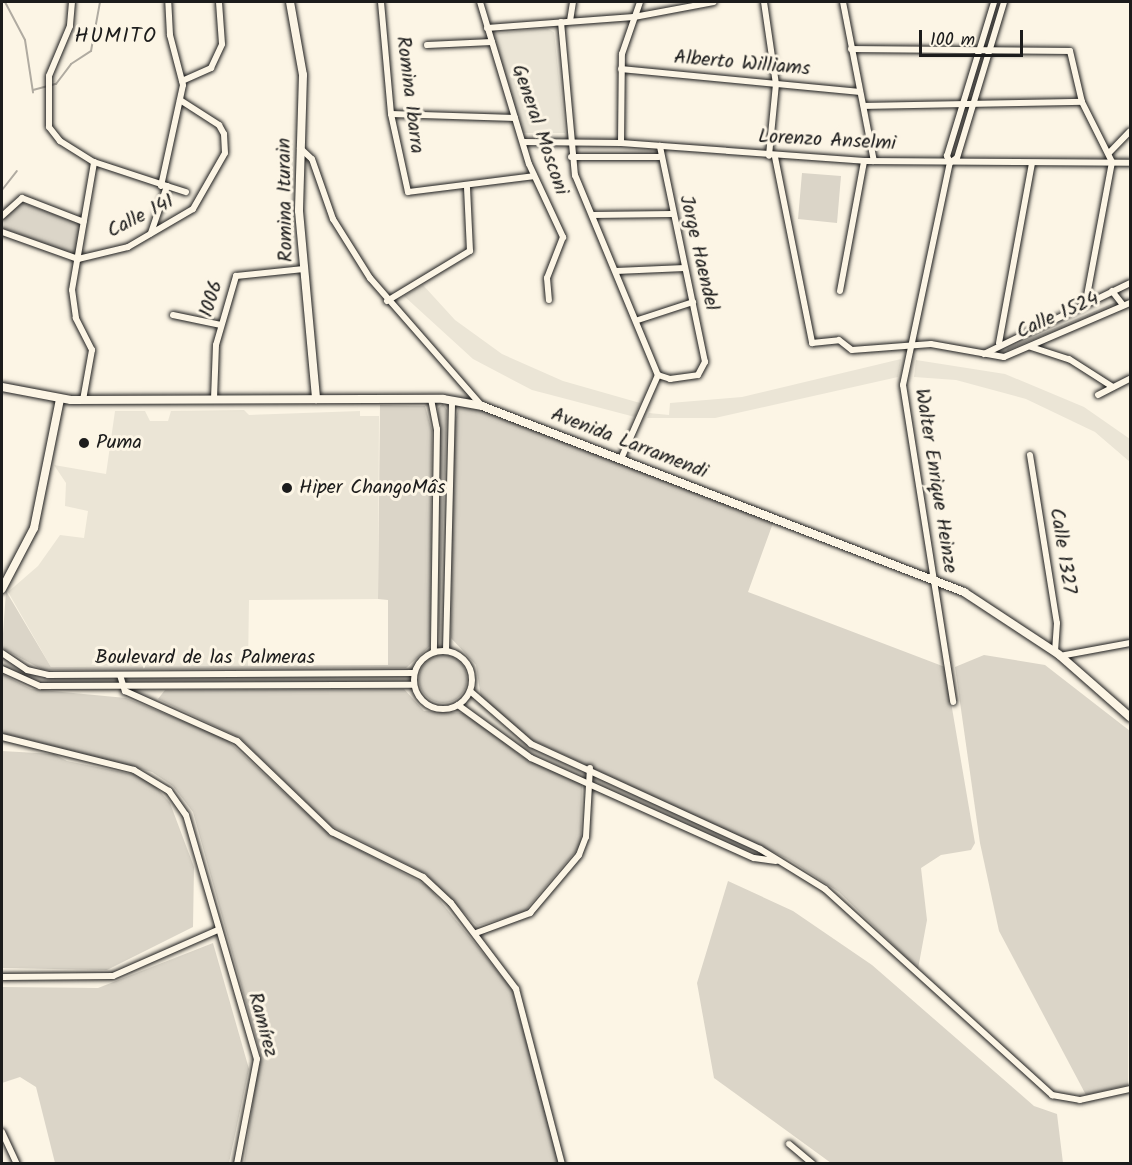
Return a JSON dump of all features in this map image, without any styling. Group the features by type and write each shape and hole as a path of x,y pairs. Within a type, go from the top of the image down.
{"main road":[{"name":"Romina Iturain","path":"290,2 303,75 300,148 304,269 316,399"},
{"name":"Avenida Larramendi","path":"2,387 60,399 83,400 431,399 452,400 482,406 934,579 995,609 1058,653 1131,717"},
{"path":"2,589 34,528 60,399"}],"street":[{"path":"72,2 70,26 48,80 53,134 94,162 186,192"},
{"path":"151,233 148,226 164,186 182,81 170,35 168,2"},
{"path":"182,81 212,68 222,44 219,2"},
{"name":"Romina Ibarra","path":"381,2 391,114 408,192 466,188"},
{"name":"General Mosconi","path":"480,2 534,176 563,237 547,278 549,300"},
{"path":"570,21 573,2"},
{"path":"621,143 621,69 640,2"},
{"path":"487,28 634,18 714,2"},
{"path":"765,2 776,84 772,156 812,343 839,340 852,350 911,345 984,354 999,343 1086,301 1131,283"},
{"path":"843,2 874,161"},
{"path":"994,2 947,156 950,162 957,158 1004,2"},
{"path":"561,22 571,157 592,215 638,320 658,375 621,459"},
{"path":"427,45 492,42"},
{"path":"851,49 1063,48 1072,55 1082,102 1112,162 1086,301"},
{"name":"Alberto Williams","path":"621,69 861,92"},
{"name":"Calle 141","path":"78,259 122,249 196,207 225,153 221,127 180,100"},
{"path":"864,106 1082,102"},
{"path":"391,114 515,118"},
{"path":"1109,153 1131,132"},
{"name":"Lorenzo Anselmi","path":"522,142 571,140 864,162 1131,163"},
{"name":"Jorge Haendel","path":"658,375 670,379 698,375 705,368 693,302 659,157 660,146"},
{"path":"300,148 312,159 339,231 387,301 482,406"},
{"path":"571,157 659,157"},
{"path":"83,400 92,354 73,303 94,162"},
{"path":"840,291 864,162"},
{"name":"Walter Enrique Heinze","path":"950,162 911,345 903,399 953,702"},
{"path":"999,343 1032,163"},
{"path":"387,301 470,251 466,188 534,176"},
{"path":"2,216 22,198 84,222"},
{"path":"592,215 672,214"},
{"path":"2,232 78,259"},
{"path":"616,271 685,268"},
{"name":"1006","path":"214,399 221,325 238,274 304,269"},
{"path":"1112,291 1127,304"},
{"path":"638,320 693,302"},
{"name":"Calle 1524","path":"984,354 999,357 1030,347 1127,304"},
{"path":"173,315 221,325"},
{"path":"1030,347 1069,359 1113,387"},
{"path":"1098,395 1131,379"},
{"path":"431,399 437,429 434,651 414,673 414,685 431,706 458,705 523,753 754,858 777,862"},
{"path":"446,650 452,400"},
{"name":"Calle 1327","path":"1029,455 1057,622 1058,653"},
{"path":"1058,653 1131,643"},
{"path":"434,651 446,650 467,663 470,691 523,739 590,768 777,862 853,910 1043,1089 1072,1100 1131,1089"},
{"name":"Boulevard de las Palmeras","path":"2,653 38,674 414,673"},
{"name":"Boulevard de las Palmeras","path":"2,669 40,686 414,685"},
{"path":"120,675 121,686 237,741 332,832 429,881 476,933 519,998 562,1164"},
{"path":"458,705 470,691"},
{"name":"Ramírez","path":"2,737 134,770 169,791 189,823 257,1059 237,1164"},
{"path":"476,933 530,913 579,855 586,837 586,780 590,768"},
{"path":"2,977 113,976 218,930"},
{"path":"2,1132 17,1164"},
{"path":"789,1144 813,1164"}],"shaded area":[{"path":"546,28 554,32 565,133 523,133 492,34"},
{"path":"802,173 841,176 837,223 798,219"},
{"path":"21,202 80,224 76,255 2,228 2,219"},
{"path":"423,285 455,320 502,354 563,381 640,403 635,417 532,390 473,359 404,296"},
{"path":"1116,302 1119,305 1006,351 1008,348"},
{"path":"901,359 898,377 715,418 647,418 649,413 669,415 670,403 742,397"},
{"path":"916,360 1005,374 1084,407 1130,439 1130,462 1095,432 1026,399 956,380 914,377"},
{"path":"443,404 447,410 439,643 438,408"},
{"path":"380,405 425,406 432,431 430,646 406,668 43,670 2,648 6,591 51,667 388,665 388,600 378,599"},
{"path":"459,406 488,412 773,523 748,592 945,667 975,843 971,850 941,855 921,868 927,920 918,969 839,892 788,859 530,739 481,698 476,665 451,638 453,429"},
{"path":"244,410 249,415 360,411 360,416 379,416 378,599 249,600 248,666 51,667 8,592 38,566 60,535 84,538 88,511 65,506 66,483 54,465 106,474 115,411 145,411 150,421 168,421 171,411"},
{"path":"443,655 460,662 467,679 460,696 443,703 426,696 419,679 426,662"},
{"path":"984,655 1045,665 1130,731 1128,1085 1086,1095 999,931 980,843 955,667"},
{"path":"2,674 31,689 126,698 225,738 329,834 428,886 512,989 559,1163 244,1163 260,1053 193,812 173,786 152,772 2,733"},
{"path":"404,689 424,711 468,713 521,756 582,783 581,845 524,912 477,926 426,874 330,825 240,738 158,699 165,690"},
{"path":"2,751 54,754 67,761 137,775 156,787 170,803 194,867 193,927 107,970 2,968"},
{"path":"728,881 793,911 872,965 1034,1106 1057,1114 1063,1163 831,1163 714,1078 697,983"},
{"path":"213,943 249,1069 229,1163 55,1163 36,1087 20,1077 2,1083 2,987 98,988"}],"waterway":[{"path":"5,2 25,40 33,92"},
{"path":"33,90 56,84 71,64 91,51 100,2"},
{"path":"2,190 17,171"}],"place":[{"name":"Puma","path":"84,443"},
{"name":"Hiper ChangoMâs","path":"287,488"}],"district":[{"name":"HUMITO","path":"116,37"}]}
